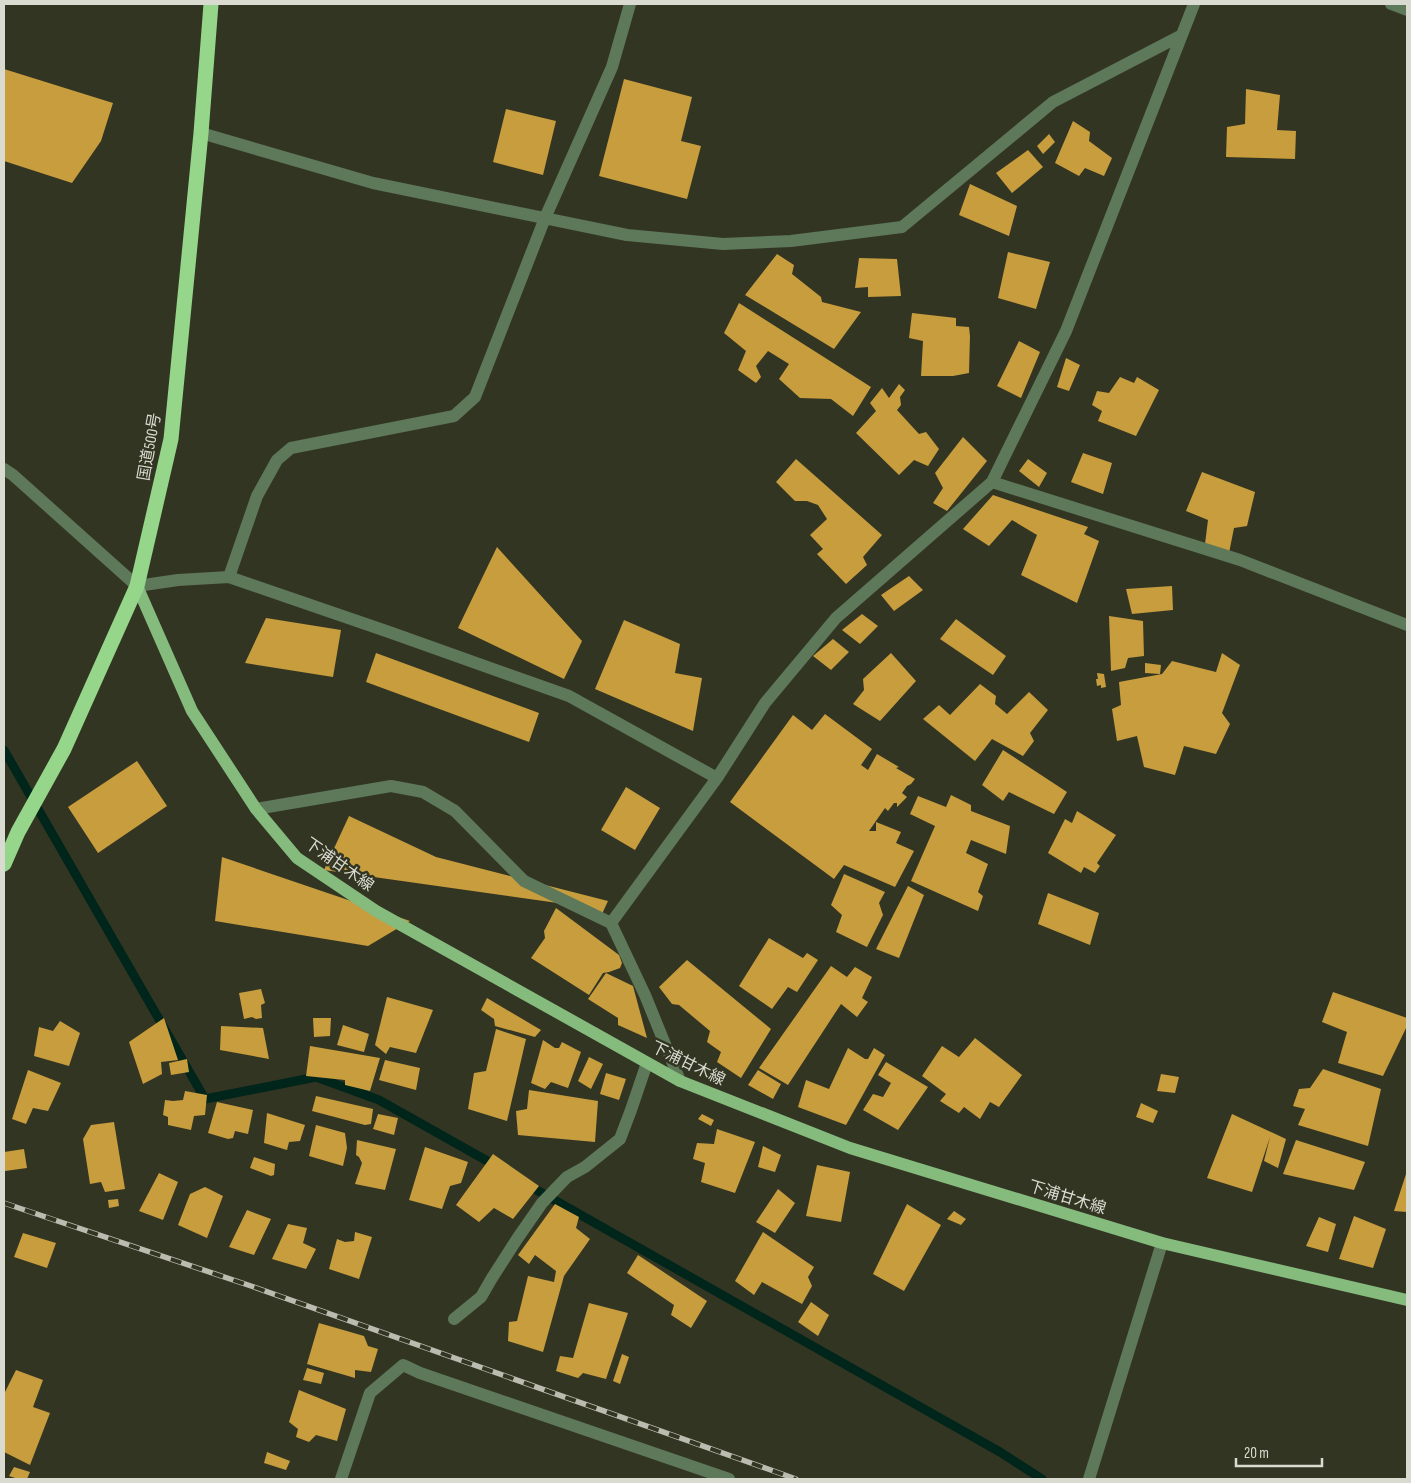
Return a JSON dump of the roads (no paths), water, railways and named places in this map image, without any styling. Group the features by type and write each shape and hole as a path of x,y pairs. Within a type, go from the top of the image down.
{"highway":[{"name":"国道500号","path":"4,864 18,832 64,749 137,586 171,439 201,133 211,4"}],"main road":[{"name":"下浦甘木線","path":"137,586 192,711 256,809 297,858 376,911 680,1082 850,1148 1162,1243 1407,1300"}],"street":[{"path":"229,578 257,496 278,460 291,448 454,416 475,397 545,218 612,67 630,4"},
{"path":"611,923 717,778 765,703 836,618 992,482 1066,331 1194,4"},
{"path":"1391,4 1407,10"},
{"path":"201,133 373,183 627,234 723,244 792,241 902,228 1054,102 1182,35"},
{"path":"4,470 13,475 137,586 178,580 229,578 398,635 569,696 717,778"},
{"path":"992,482 1240,560 1407,625"},
{"path":"256,809 391,786 423,792 455,811 524,881 611,923 645,995 680,1082"},
{"path":"454,1319 481,1297 512,1246 542,1203 567,1177 585,1166 620,1138 648,1063"},
{"path":"1089,1479 1162,1243"},
{"path":"341,1479 370,1393 403,1366 729,1479"}],"waterway":[{"path":"4,750 205,1099 316,1077 379,1100 498,1167"},
{"path":"526,1184 1000,1452 1042,1479"}],"railway":[{"path":"4,1203 254,1287 796,1479"}]}
